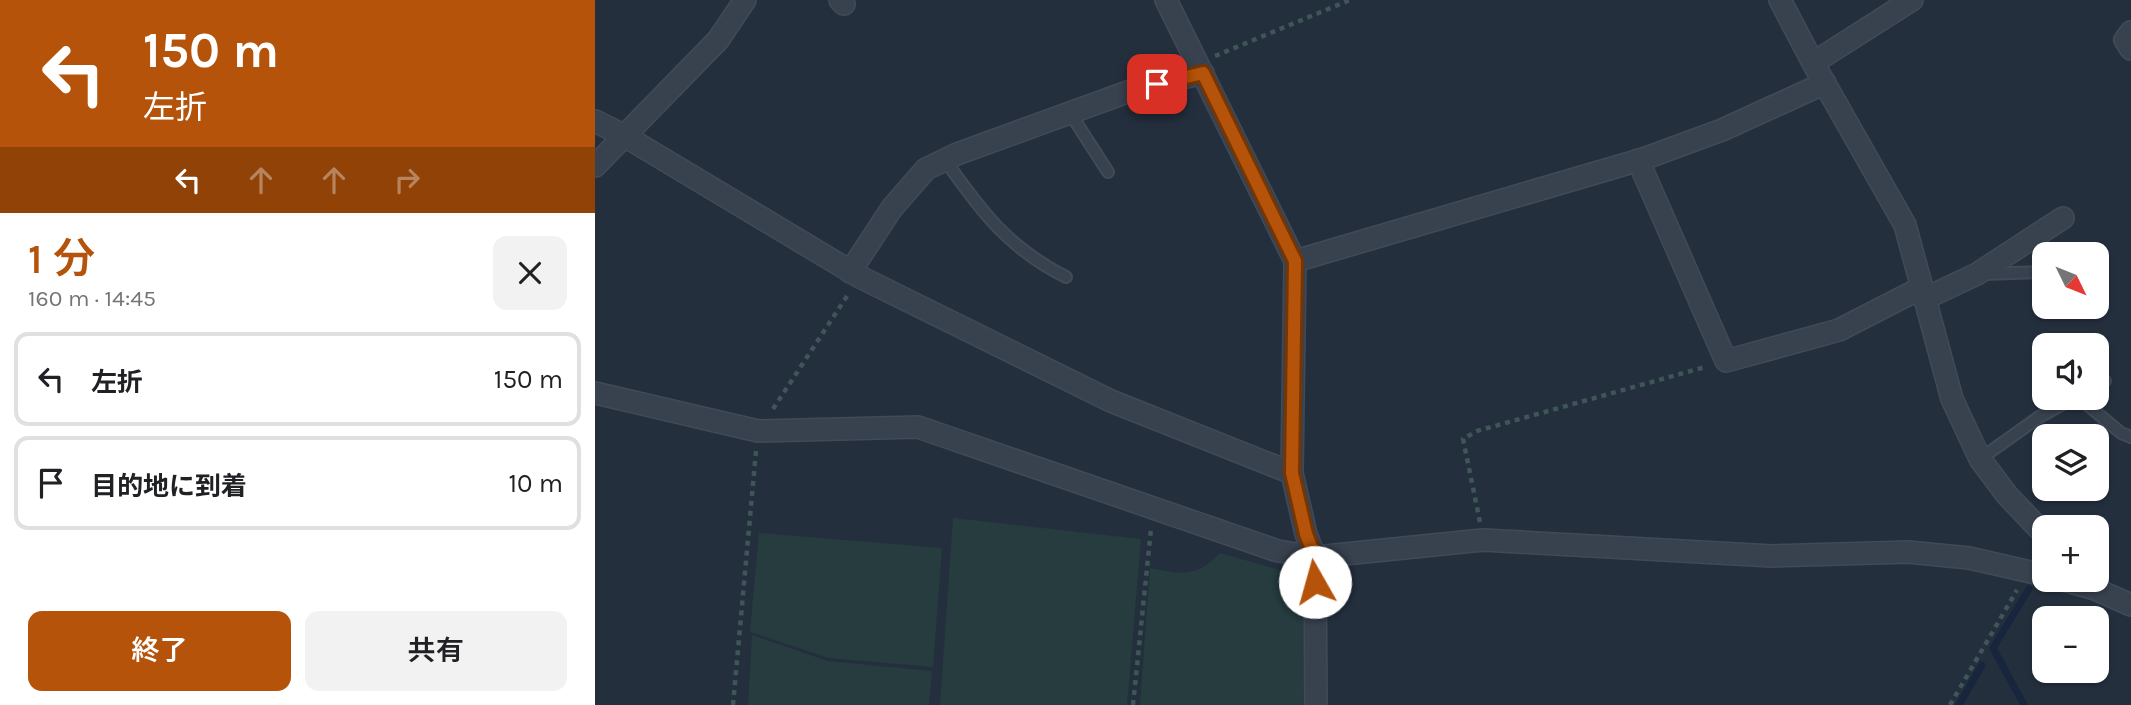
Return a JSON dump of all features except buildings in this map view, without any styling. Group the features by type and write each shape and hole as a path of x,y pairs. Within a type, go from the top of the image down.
{"street":[{"path":"595,166 717,40 745,0"},
{"path":"1166,0 1295,261 1292,473 1306,534 1315,557 1316,705"},
{"path":"1780,0 1905,225 1952,400 1980,459 2007,495 2032,521"},
{"path":"1813,63 1912,0"},
{"path":"2131,32 2125,40 2131,49"},
{"path":"855,275 892,208 926,169 1070,113 1200,68"},
{"path":"1295,261 1638,160 1722,130 1825,83"},
{"path":"595,121 623,135 855,275 1111,401 1292,473"},
{"path":"1638,160 1726,361 1839,330 1923,294 1977,275 2063,218"},
{"path":"595,393 758,431 918,427 1278,551 1315,557 1483,540 1772,556 1907,552 1969,558 2032,572"},
{"path":"2106,592 2131,605"}],"lane":[{"path":"1070,113 1108,172"},
{"path":"945,160 981,212 1038,263 1066,277"},
{"path":"1977,275 2032,272"},
{"path":"1980,459 2052,410"},
{"path":"2093,410 2121,433 2131,437"}],"path":[{"path":"1200,68 1350,0"},
{"path":"733,705 758,431 855,275"},
{"path":"1483,540 1463,439 1476,430 1726,361"},
{"path":"1133,705 1153,507"},
{"path":"1950,705 2032,579"}],"green space":[{"path":"953,518 1141,539 1127,705 940,705"},
{"path":"759,533 942,548 933,667 829,658 750,632"},
{"path":"1220,553 1304,577 1305,705 1140,705 1150,568 1188,572 1204,567"},
{"path":"752,635 828,661 932,671 929,705 748,705"}],"waterway":[{"path":"2024,705 1993,648 2029,589"},
{"path":"1959,705 1982,665"}],"route":[{"path":"1157,84 1203,73 1295,261 1292,473 1306,534 1315,557 1315,582"}]}
